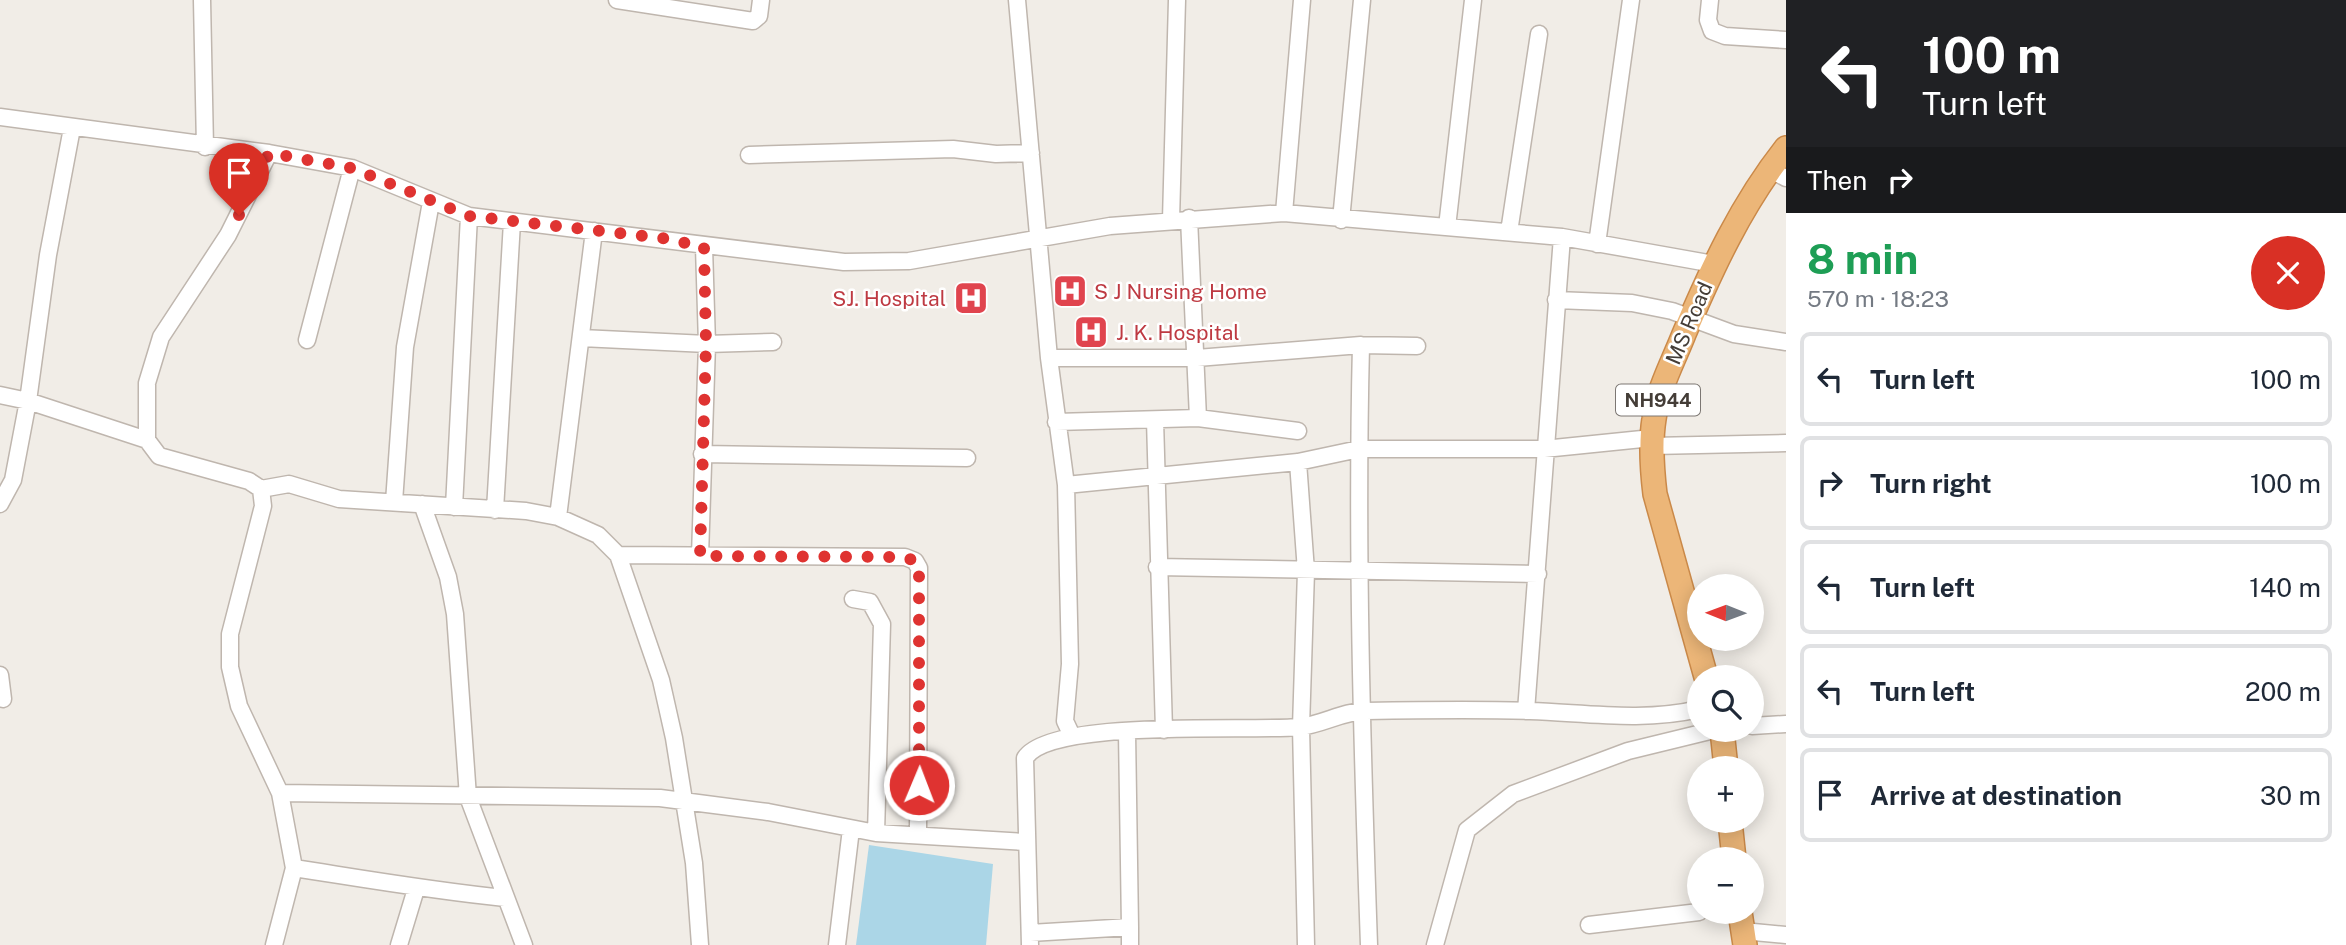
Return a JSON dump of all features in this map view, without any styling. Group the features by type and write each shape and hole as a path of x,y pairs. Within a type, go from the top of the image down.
{"highway":[{"name":"MS Road","path":"1703,665 1655,494 1652,442 1661,388 1714,264 1748,200 1778,173 1786,148"}],"street":[{"path":"202,0 205,147"},
{"path":"617,0 753,20 758,19 761,0"},
{"path":"1017,0 1049,358 1066,485 1070,664 1065,721 1072,736"},
{"path":"1171,220 1177,0"},
{"path":"1284,213 1302,0"},
{"path":"1341,220 1362,0"},
{"path":"1447,227 1473,0"},
{"path":"1597,244 1631,0"},
{"path":"1710,0 1708,20 1712,31 1725,36 1786,40"},
{"path":"1509,232 1539,34"},
{"path":"0,117 205,147 269,153 352,168 469,216 662,238 704,247 880,262 909,261 1038,236 1189,218 1284,213 1562,237 1714,264"},
{"path":"0,504 13,480 28,401 48,255 72,128"},
{"path":"748,155 953,149 996,154 1031,153"},
{"path":"147,440 148,383 160,337 228,235 269,153"},
{"path":"307,340 352,168"},
{"path":"394,502 405,347 431,202"},
{"path":"454,507 469,216"},
{"path":"1189,218 1198,418"},
{"path":"495,510 512,222"},
{"path":"558,517 594,231"},
{"path":"1526,711 1562,237"},
{"path":"700,556 706,344 704,247"},
{"path":"1556,300 1632,303 1691,318 1734,334 1786,342"},
{"path":"581,338 706,344 773,342"},
{"path":"1049,358 1197,358 1362,345 1417,346"},
{"path":"1362,345 1359,569 1369,945"},
{"path":"0,395 28,401 147,440 159,456 249,481 261,489 289,484 338,499 526,511 558,517 598,535 618,555 662,680 694,863 699,945"},
{"path":"1056,422 1198,418 1298,431"},
{"path":"1155,420 1154,478 1164,730"},
{"path":"1066,485 1298,462 1359,449 1544,449 1652,442 1786,443"},
{"path":"702,454 967,458"},
{"path":"1298,462 1306,571 1301,727 1306,945"},
{"path":"261,489 263,506 257,537 230,634 230,667 239,706 281,793 294,868 274,945"},
{"path":"422,504 448,577 455,614 468,797 524,945"},
{"path":"618,555 905,557 915,561 919,568 918,835"},
{"path":"1157,567 1306,571 1359,569 1538,575"},
{"path":"853,599 870,602 881,624 876,833"},
{"path":"0,675 3,699 0,698"},
{"path":"1130,927 1030,939 1025,842 1025,758 1038,744 1072,736 1127,732 1301,727 1361,710 1526,711 1665,717 1687,712"},
{"path":"1764,725 1786,724"},
{"path":"1127,732 1130,945"},
{"path":"1435,945 1467,830 1513,793 1628,751 1687,737"},
{"path":"281,793 660,798 768,811 876,833 1025,842"},
{"path":"836,945 851,829"},
{"path":"294,868 373,878 416,889 505,898"},
{"path":"399,945 416,889"},
{"path":"1589,925 1687,913"},
{"path":"1742,929 1786,935"}],"water":[{"path":"869,845 993,864 986,945 856,945"}],"place":[{"name":"S J Nursing Home","path":"1070,291"},
{"name":"SJ. Hospital","path":"971,298"},
{"name":"J. K. Hospital","path":"1091,332"}],"route":[{"path":"239,215 269,153 352,168 469,216 662,238 704,247 706,344 700,556 905,557 915,561 919,568 919,785"}]}
